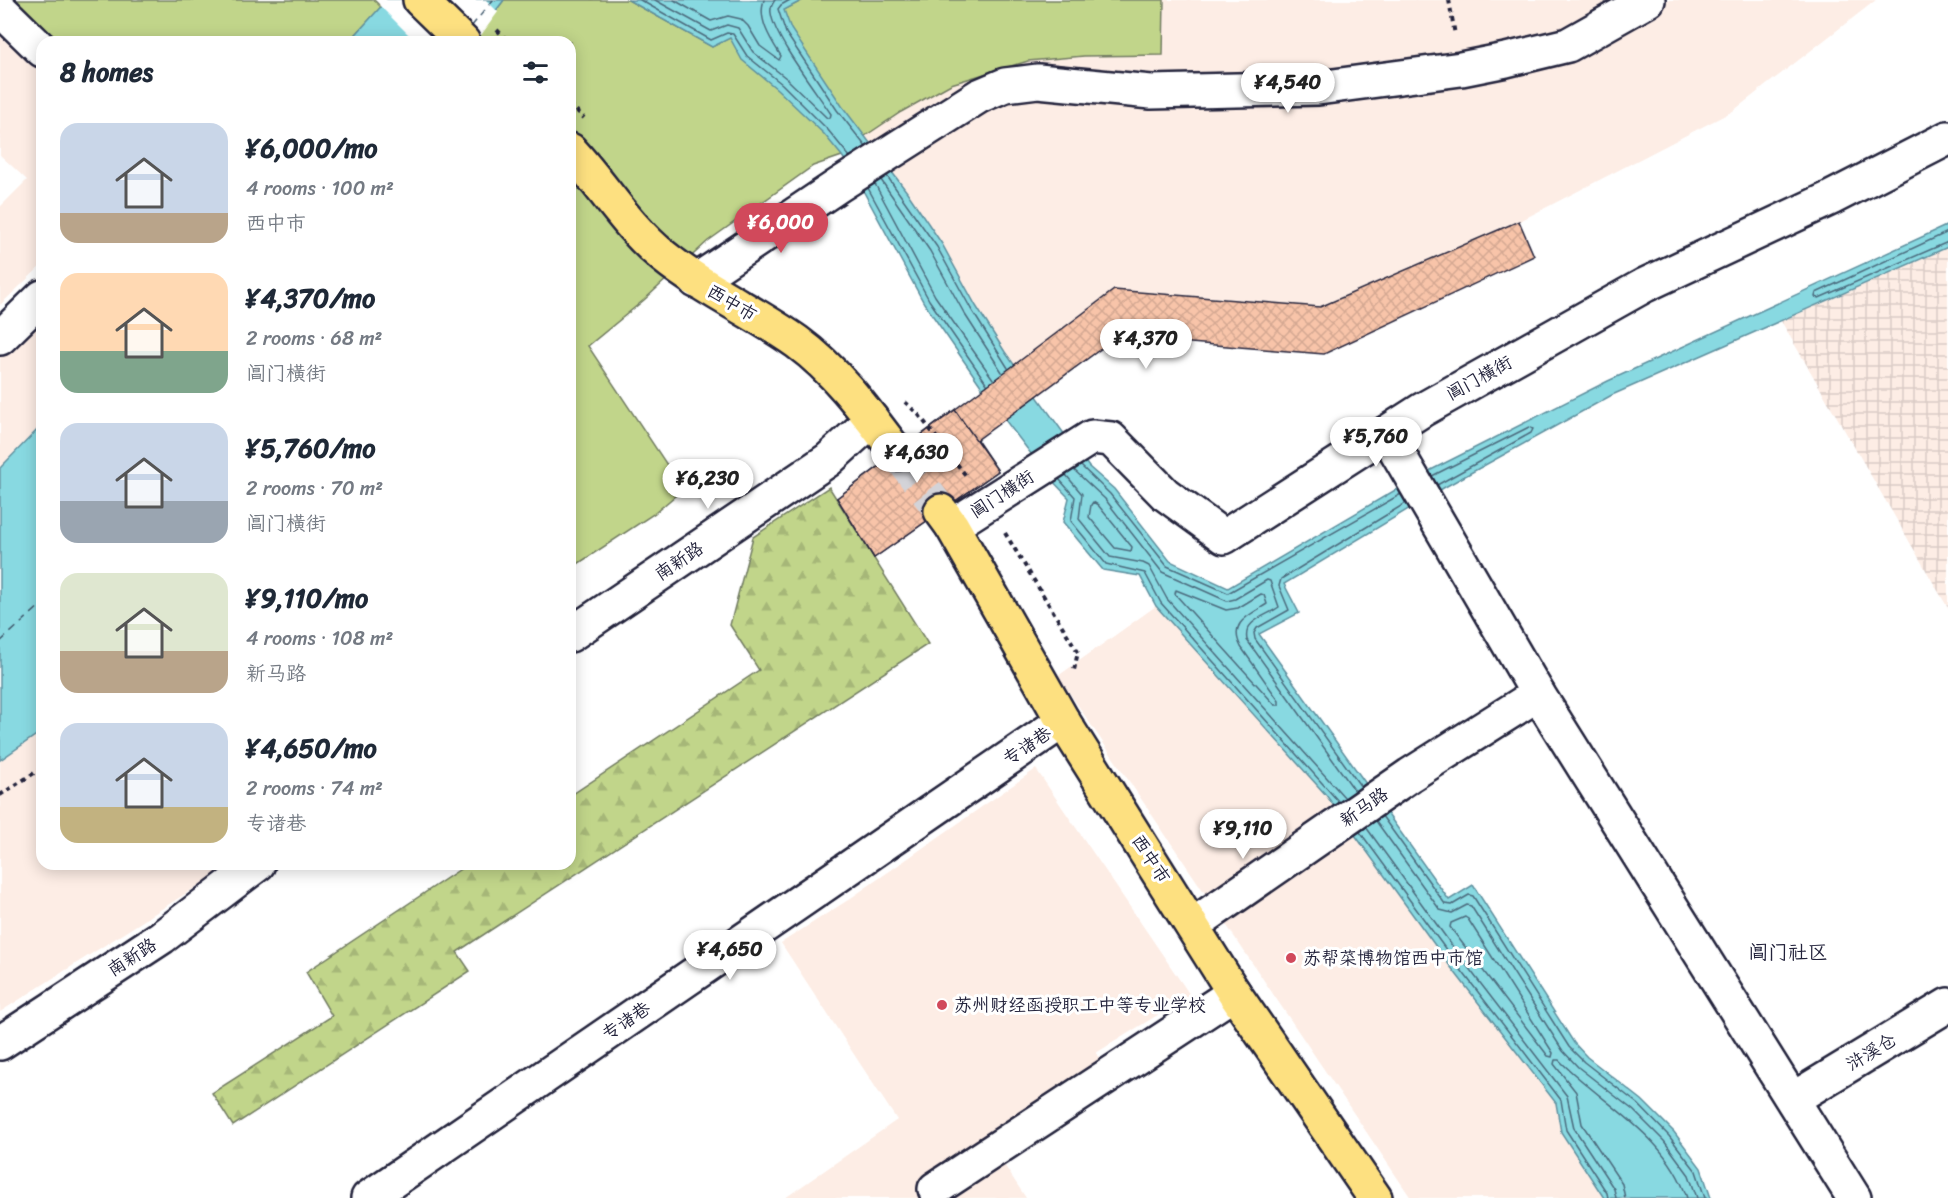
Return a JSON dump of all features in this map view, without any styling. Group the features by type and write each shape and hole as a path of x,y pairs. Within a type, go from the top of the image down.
{"main road":[{"path":"420,0 457,36"},
{"name":"西中市","path":"576,157 649,244 696,281 795,341 817,358 843,384 897,453"},
{"name":"西中市","path":"946,518 1063,722 1234,993 1375,1198"}],"street":[{"path":"696,281 839,185 979,96 1005,85 1038,81 1151,92 1318,88 1461,69 1568,45 1648,0"},
{"path":"0,9 36,44"},
{"name":"阊门横街","path":"946,518 1033,474 1092,437 1111,439 1165,494 1224,537 1422,410 1645,285 1831,198 1948,138"},
{"path":"0,338 36,303"},
{"name":"南新路","path":"576,631 828,460 872,420"},
{"path":"1386,433 1538,694 1854,1198"},
{"name":"新马路","path":"1193,925 1410,775 1538,694"},
{"name":"专诸巷","path":"368,1198 1063,722"},
{"name":"南新路","path":"0,1043 162,937 250,870"},
{"path":"935,1189 1234,993"},
{"name":"浒溪仓","path":"1793,1099 1948,1005"}],"path":[{"path":"0,795 36,772"}],"shaded area":[{"path":"1164,0 1876,0 1733,111 1520,221 1534,256 1324,354 1117,337 1036,397 976,306 942,244 865,136 901,112 951,84 990,71 1028,61 1084,56 1163,55"},
{"path":"0,31 36,66 36,271 0,305 0,207 27,180 0,155"},
{"path":"1948,247 1948,608 1781,321"},
{"path":"36,319 36,431 0,468 0,354"},
{"path":"1156,606 1326,795 1450,966 1556,1103 1561,1132 1604,1198 1411,1198 1058,676"},
{"path":"36,735 36,870 223,870 0,1012 0,760"},
{"name":"苏州财经函授职工中等专业学校","path":"1036,769 1190,995 1096,1053 1117,1085 999,1157 1026,1198 785,1198 897,1120 781,943 848,900"}],"green space":[{"path":"8,0 374,0 381,7 354,36 45,36"},
{"path":"504,0 628,0 712,47 803,0 1164,0 1163,55 1084,56 1028,61 951,84 901,112 865,136 842,156 813,166 708,241 644,300 588,346 683,489 655,513 576,565 576,36 477,36"},
{"path":"829,487 928,644 457,952 470,971 233,1126 212,1093 332,1016 306,972 459,870 576,870 576,792 759,670 730,625 753,537"}],"water":[{"path":"387,0 504,0 477,36 354,36"},
{"path":"628,0 803,0 784,10 791,29 842,106 907,192 942,244 976,306 1005,352 1070,442 1089,467 1114,489 1170,561 1228,588 1421,475 1608,381 1948,225 1948,247 1612,395 1445,487 1284,584 1299,613 1259,634 1449,900 1473,885 1574,1043 1587,1057 1642,1100 1674,1132 1701,1168 1711,1198 1604,1198 1561,1132 1556,1103 1450,966 1326,795 1156,606 1140,576 1103,570 1063,522 1069,498 1048,476 999,412 924,303 842,156 824,134 777,89 742,60 730,38 712,47"},
{"path":"36,431 36,735 0,760 0,468"}],"pier":[{"path":"383,0 486,0 498,12 480,36 410,36 379,5"}],"building":[{"path":"1519,221 1534,256 1324,354 1117,337 977,440 998,471 874,558 837,498 1114,290 1320,307"},
{"path":"955,410 998,471 874,558 837,498"}],"ferry route":[{"path":"471,27 493,0"},
{"path":"0,642 36,609"}],"tunnel":[{"path":"897,453 941,511"}],"place":[{"name":"苏帮菜博物馆西中市馆","path":"1291,958"},
{"name":"苏州财经函授职工中等专业学校","path":"942,1005"}],"district":[{"name":"阊门社区","path":"1788,952"}]}
